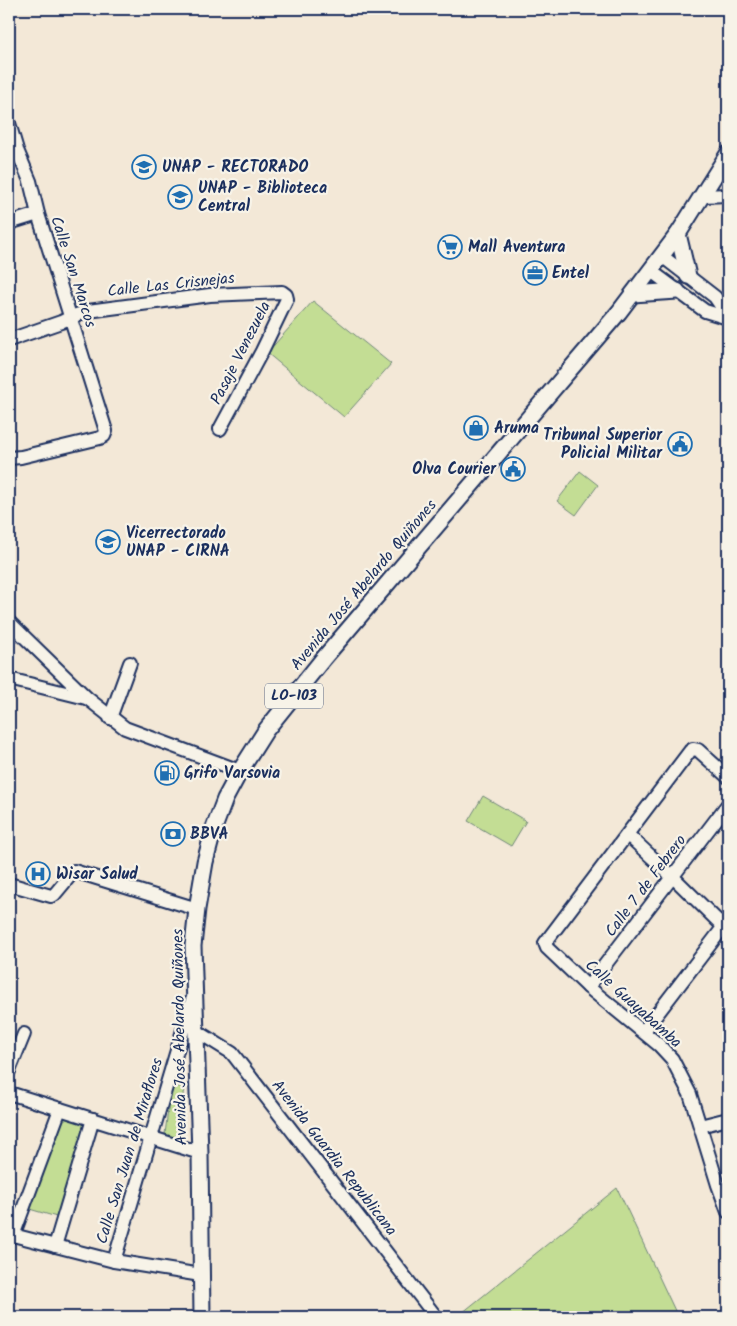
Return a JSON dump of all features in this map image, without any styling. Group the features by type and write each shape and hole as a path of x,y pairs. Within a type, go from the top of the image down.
{"main road":[{"name":"Avenida José Abelardo Quiñones","path":"202,1317 200,1153 193,946 205,862 214,828 226,799 240,771 266,730 323,659 620,312 678,234 728,154"},
{"path":"678,234 688,276"},
{"path":"633,294 677,291"}],"street":[{"name":"Calle San Marcos","path":"9,123 13,152 30,181 38,214 106,431 104,436 100,438 21,457 9,458"},
{"path":"703,196 728,195"},
{"path":"9,223 38,214"},
{"path":"662,256 715,297 728,317"},
{"path":"651,271 705,311 728,317"},
{"name":"Calle Las Crisnejas","path":"9,340 88,311 210,295 282,292"},
{"name":"Pasaje Venezuela","path":"220,429 262,351 287,299 286,295 282,292"},
{"path":"9,622 87,698 125,728 150,739 240,771"},
{"path":"110,718 130,663"},
{"path":"9,679 87,698"},
{"path":"644,1031 727,926 628,835 690,751 698,750 728,777"},
{"name":"Calle 7 de Febrero","path":"588,987 728,804"},
{"name":"Calle Guayabamba","path":"628,835 546,941 547,948 588,987 644,1031 672,1058 690,1094 700,1126 723,1184 728,1212"},
{"path":"9,884 51,896 74,871 197,909"},
{"name":"Calle San Juan de Miraflores","path":"114,1261 194,993"},
{"name":"Avenida Guardia Republicana","path":"195,1030 232,1053 436,1317"},
{"path":"9,1071 24,1034"},
{"path":"9,1093 200,1153"},
{"path":"60,1109 11,1235 114,1261 201,1275"},
{"path":"55,1246 93,1119"},
{"path":"700,1126 728,1119"}],"green space":[{"path":"313,301 391,364 344,417 267,353"},
{"path":"580,471 598,485 576,515 557,501"},
{"path":"483,796 526,821 511,846 468,821"},
{"path":"171,1086 184,1087 177,1139 165,1134"},
{"path":"61,1112 92,1122 60,1218 26,1208"},
{"path":"617,1188 678,1317 457,1317"}],"place":[{"name":"UNAP - RECTORADO","path":"144,167"},
{"name":"UNAP - Biblioteca Central","path":"180,197"},
{"name":"Mall Aventura","path":"450,247"},
{"name":"Entel","path":"535,273"},
{"name":"Aruma","path":"476,428"},
{"name":"Tribunal Superior Policial Militar","path":"680,444"},
{"name":"Olva Courier","path":"513,469"},
{"name":"Vicerrectorado UNAP - CIRNA","path":"108,542"},
{"name":"Grifo Varsovia","path":"167,773"},
{"name":"BBVA","path":"173,834"},
{"name":"Wisar Salud","path":"38,874"}]}
